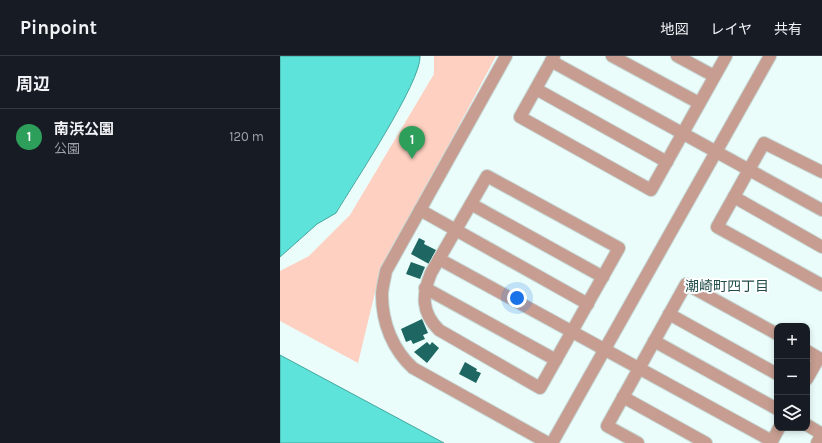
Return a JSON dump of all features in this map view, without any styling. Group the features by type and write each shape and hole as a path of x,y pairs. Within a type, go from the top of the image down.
{"street":[{"path":"506,56 386,270 382,294 384,313 394,346 402,359 413,368 548,443"},
{"path":"612,56 699,103"},
{"path":"677,56 714,76"},
{"path":"726,56 714,76 699,103 683,133 667,162 651,190 520,117 553,59 683,133 717,153 822,210"},
{"path":"552,443 717,153 770,56"},
{"path":"536,89 667,162"},
{"path":"822,172 764,143 717,227 822,285"},
{"path":"488,176 619,248 540,388 449,337 433,324 425,308 425,288 439,259 456,230 488,176"},
{"path":"734,197 822,247"},
{"path":"471,204 602,277"},
{"path":"420,210 588,304"},
{"path":"439,259 573,331 771,442 777,431"},
{"path":"638,443 607,426 686,284 774,332"},
{"path":"425,288 556,360"},
{"path":"669,314 774,372"},
{"path":"654,341 774,407"},
{"path":"810,353 819,358 810,374"},
{"path":"623,397 706,443"},
{"path":"810,427 822,434 817,443"}],"shaded area":[{"path":"434,56 496,56 379,276 358,363 280,321 280,271 309,256 350,215 434,74"}],"water":[{"path":"280,56 420,56 418,69 399,110 336,213 317,224 280,257"},
{"path":"280,355 444,443 280,443"}],"building":[{"path":"419,238 425,241 424,244 436,250 429,264 411,254"},
{"path":"411,262 425,267 420,279 406,274"},
{"path":"422,319 428,333 423,335 425,339 413,344 411,340 406,342 401,329"},
{"path":"427,342 430,345 432,342 439,348 427,363 414,352"},
{"path":"465,362 481,373 476,383 459,374"}],"place":[{"name":"南浜公園","path":"412,159"}],"district":[{"name":"潮崎町四丁目","path":"727,286"}]}
